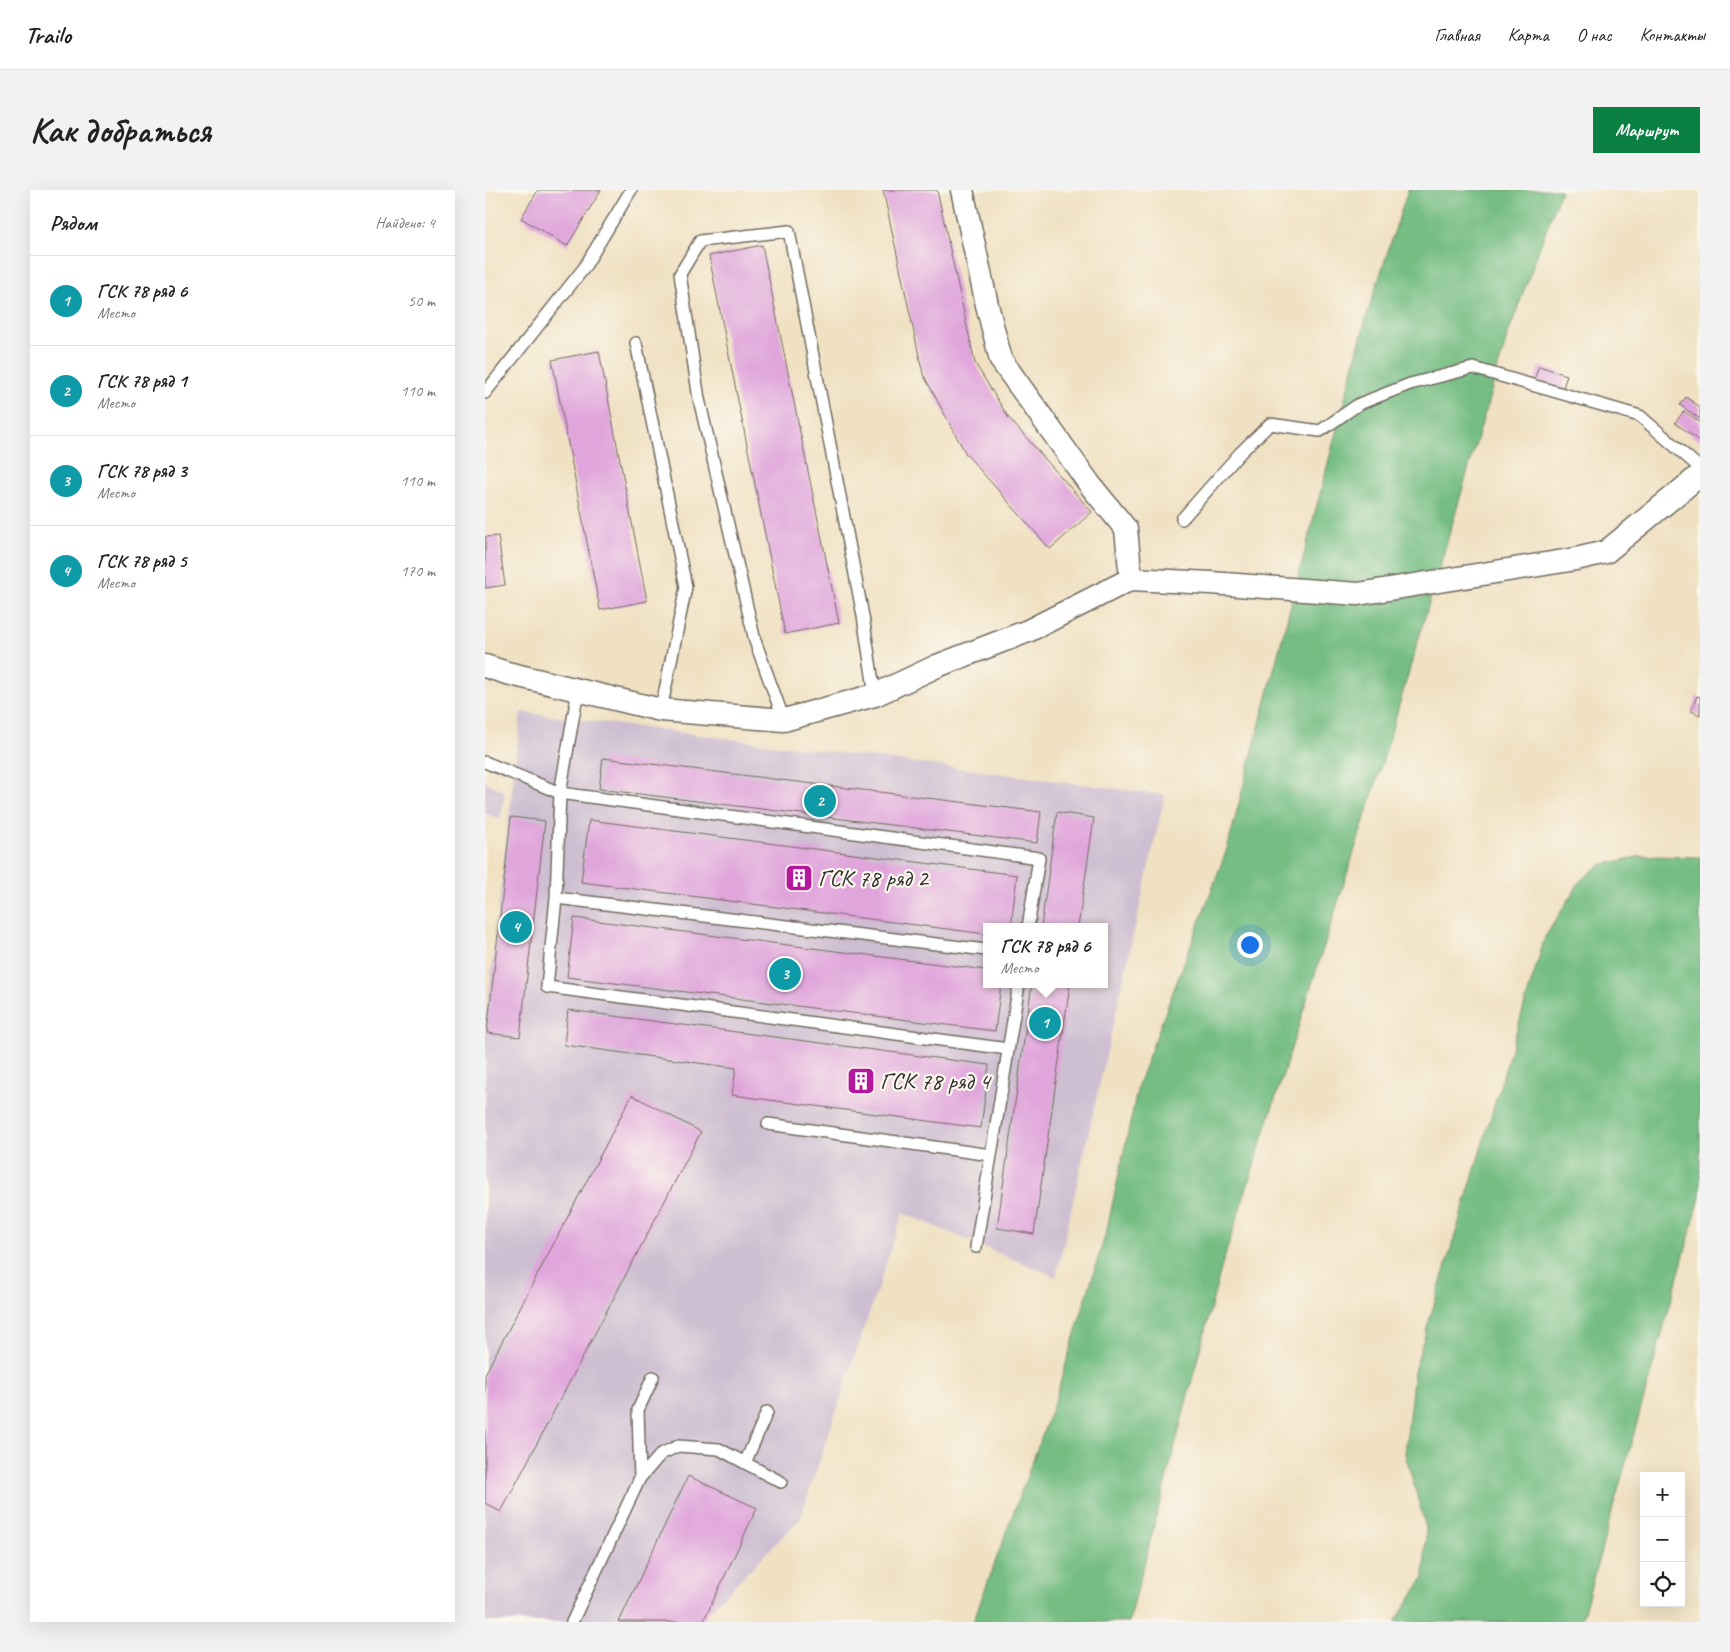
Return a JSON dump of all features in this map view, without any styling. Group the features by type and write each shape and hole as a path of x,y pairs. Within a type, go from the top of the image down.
{"street":[{"path":"962,190 1001,360 1091,486 1125,529 1131,579"},
{"path":"485,666 661,710 784,720 875,695 937,666 1027,631 1131,579 1358,594 1576,559 1606,552 1700,475"}],"lane":[{"path":"485,393 584,268 631,190"},
{"path":"784,720 755,641 699,399 680,274 700,241 789,230 863,616 875,695"},
{"path":"636,343 686,587 661,710"},
{"path":"1182,519 1240,453 1270,424 1320,431 1359,404 1410,384 1473,368 1640,416 1700,468"},
{"path":"578,690 560,793 556,898 547,988 1008,1049"},
{"path":"485,762 560,793 1039,858 1029,923"},
{"path":"556,898 983,950"},
{"path":"976,1247 1018,988"},
{"path":"768,1124 991,1155"},
{"path":"640,1478 637,1410 653,1377"},
{"path":"745,1463 767,1412"},
{"path":"572,1622 640,1478 661,1454 678,1446 719,1449 781,1482"}],"shaded area":[{"path":"521,712 1165,795 1056,1277 903,1213 800,1519 698,1622 485,1622 485,1026"},
{"path":"485,782 505,792 500,819 485,813"}],"green space":[{"path":"1408,190 1561,190 1508,334 1378,777 1222,1265 1129,1622 973,1622 1054,1403 1107,1229 1139,1082 1227,849 1366,318"},
{"path":"1642,856 1700,857 1700,1198 1581,1622 1395,1622 1424,1577 1426,1528 1405,1453 1414,1371 1545,937 1581,880 1600,865"}],"building":[{"path":"538,190 601,190 567,246 521,218"},
{"path":"883,190 937,190 975,363 1008,417 1092,512 1050,549 966,454 923,374"},
{"path":"762,245 839,623 785,634 709,256"},
{"path":"599,351 647,601 600,610 552,360"},
{"path":"1539,366 1567,375 1562,391 1533,383"},
{"path":"1686,397 1700,407 1700,419 1680,405"},
{"path":"1684,411 1700,422 1700,441 1675,423"},
{"path":"498,536 505,585 485,588 485,537"},
{"path":"1697,696 1700,697 1700,715 1691,711"},
{"path":"603,758 1041,812 1037,843 599,789"},
{"path":"1057,812 1094,818 1079,923 1042,923"},
{"path":"511,817 545,821 520,1037 487,1033"},
{"name":"ГСК 78 ряд 2","path":"589,820 1017,875 1011,923 983,923 983,934 581,882"},
{"path":"574,918 983,970 983,988 1000,988 995,1031 567,977"},
{"path":"1031,988 1069,988 1034,1234 997,1228"},
{"name":"ГСК 78 ряд 4","path":"568,1010 989,1065 981,1128 732,1095 736,1068 564,1045"},
{"path":"632,1095 701,1132 501,1512 485,1503 485,1374"},
{"path":"688,1476 757,1508 703,1622 619,1622"}],"place":[{"name":"ГСК 78 ряд 1","path":"820,801"},
{"name":"ГСК 78 ряд 2","path":"799,878"},
{"name":"ГСК 78 ряд 5","path":"516,927"},
{"name":"ГСК 78 ряд 3","path":"785,974"},
{"name":"ГСК 78 ряд 6","path":"1045,1023"},
{"name":"ГСК 78 ряд 4","path":"861,1081"}]}
